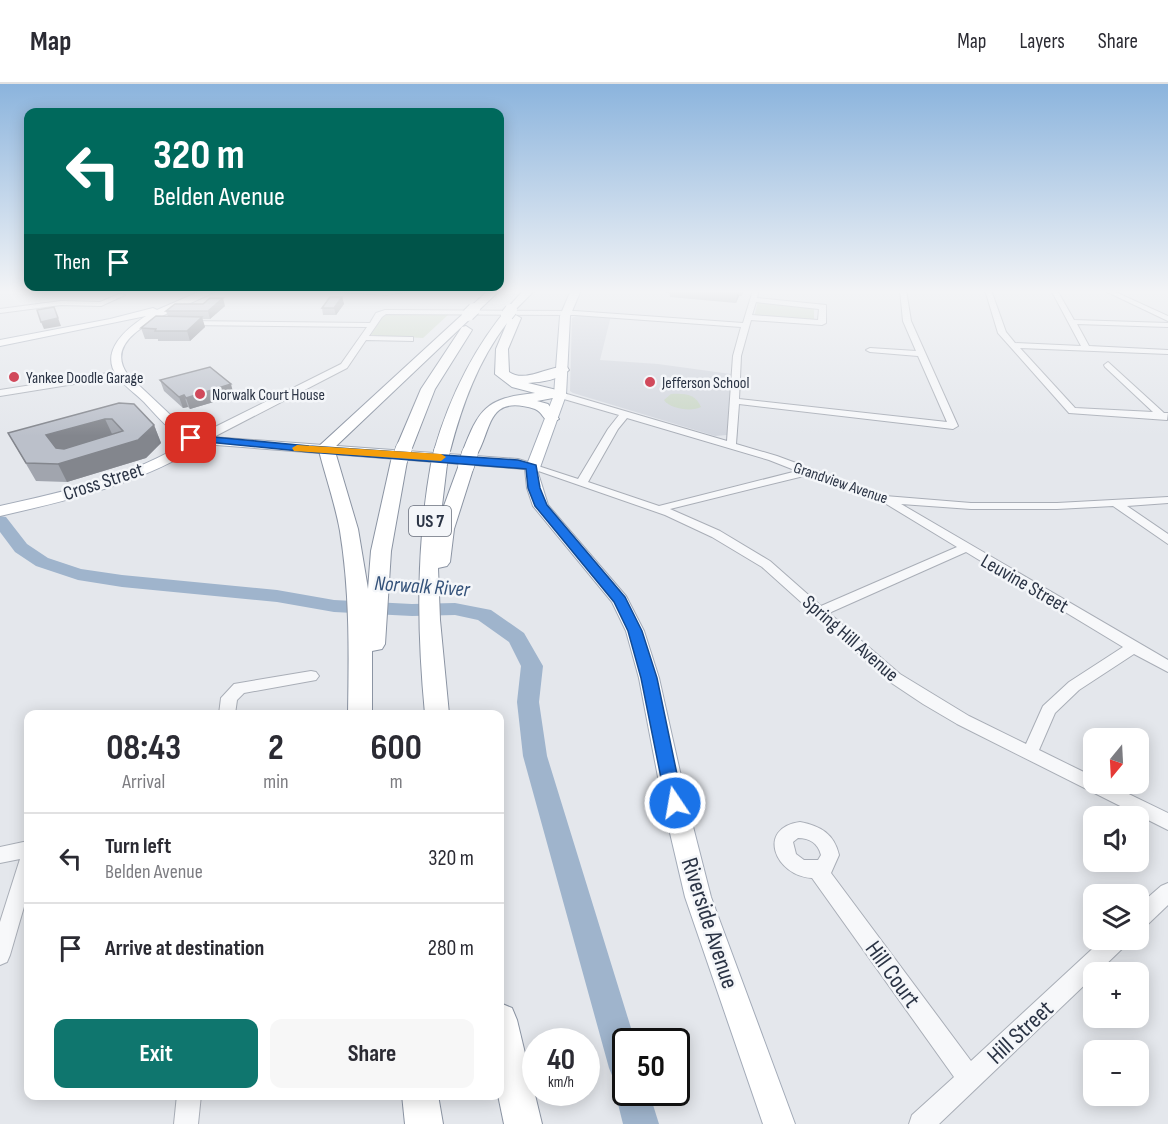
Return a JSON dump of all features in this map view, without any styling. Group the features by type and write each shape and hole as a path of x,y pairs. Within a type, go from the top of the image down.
{"highway":[{"path":"360,710 367,649 349,529 326,450 330,441 461,339"},
{"name":"US 7","path":"375,710 367,649 388,510 401,455 434,378 453,347 463,339"},
{"name":"US 7","path":"433,579 431,513 440,458 456,403 489,339"},
{"path":"502,339 500,361 502,374 517,384 560,395"},
{"path":"502,374 515,379 532,380 562,370"},
{"path":"437,710 430,655 433,579 445,529 484,417 493,409 525,398 560,395"},
{"path":"506,404 521,402 536,404 546,409 552,420"},
{"path":"504,1038 523,1124"},
{"path":"421,1100 424,1124"}],"main road":[{"path":"0,343 25,339"},
{"path":"114,339 116,358 121,374 174,428 187,436 200,440 518,463 532,467 560,395 564,339"},
{"name":"Cross Street","path":"0,510 38,502 146,468 184,452 200,440"},
{"name":"Riverside Avenue","path":"532,467 532,480 541,506 620,600 635,631 649,678 675,803 698,897 779,1124"}],"street":[{"path":"200,440 344,366 365,339"},
{"path":"389,339 410,339"},
{"path":"730,445 737,356 741,339"},
{"path":"735,401 953,426 914,339"},
{"path":"1006,339 1072,411 1166,418"},
{"path":"1081,339 1087,349"},
{"path":"1011,345 1168,352"},
{"path":"870,350 921,354"},
{"path":"1108,365 1166,418"},
{"path":"0,393 121,374"},
{"name":"Grandview Avenue","path":"560,395 730,445 810,471 883,499 971,506 1117,504 1168,500"},
{"path":"580,483 586,479 595,459 607,444 615,423 626,414"},
{"name":"Spring Hill Avenue","path":"532,467 660,510 716,534 766,564 895,678 963,720 1168,822"},
{"path":"660,510 668,506 810,471"},
{"name":"Leuvine Street","path":"883,499 1168,667"},
{"path":"1117,504 1168,540"},
{"path":"820,611 965,548"},
{"path":"1030,753 1049,710 1074,686 1134,647"},
{"path":"228,710 229,698 239,688 311,676"},
{"path":"0,855 24,850"},
{"name":"Hill Court","path":"817,870 970,1079"},
{"path":"0,955 24,876"},
{"path":"1149,910 1168,892"},
{"name":"Hill Street","path":"921,1124 1106,950"},
{"path":"186,1124 188,1100"}],"shaded area":[{"name":"Jefferson School","path":"571,339 605,339 600,360 658,364 731,374 727,435 715,436 570,391"}],"green space":[{"path":"671,394 689,395 696,399 701,407 687,409 671,406 664,400"}],"building":[{"path":"210,367 231,384 186,398 184,395 179,397 160,380"},
{"path":"119,403 134,404 154,425 138,440 58,464 26,463 8,433","holes":["112,419 123,431 64,449 56,448 46,435"]}],"waterway":[{"name":"Norwalk River","path":"0,521 21,548 42,562 78,574 122,581 277,596 334,606 412,610 455,609 484,615 517,638 532,666 528,702 535,756 615,1028"},
{"name":"Norwalk River","path":"636,1106 641,1124"}],"slow traffic":[{"path":"297,448 441,457"}],"place":[{"name":"Yankee Doodle Garage","path":"14,377"},
{"name":"Jefferson School","path":"650,382"},
{"name":"Norwalk Court House","path":"200,394"}],"route":[{"path":"191,438 309,449 518,463 532,467 534,488 541,506 620,600 635,631 649,678 675,803"}]}
